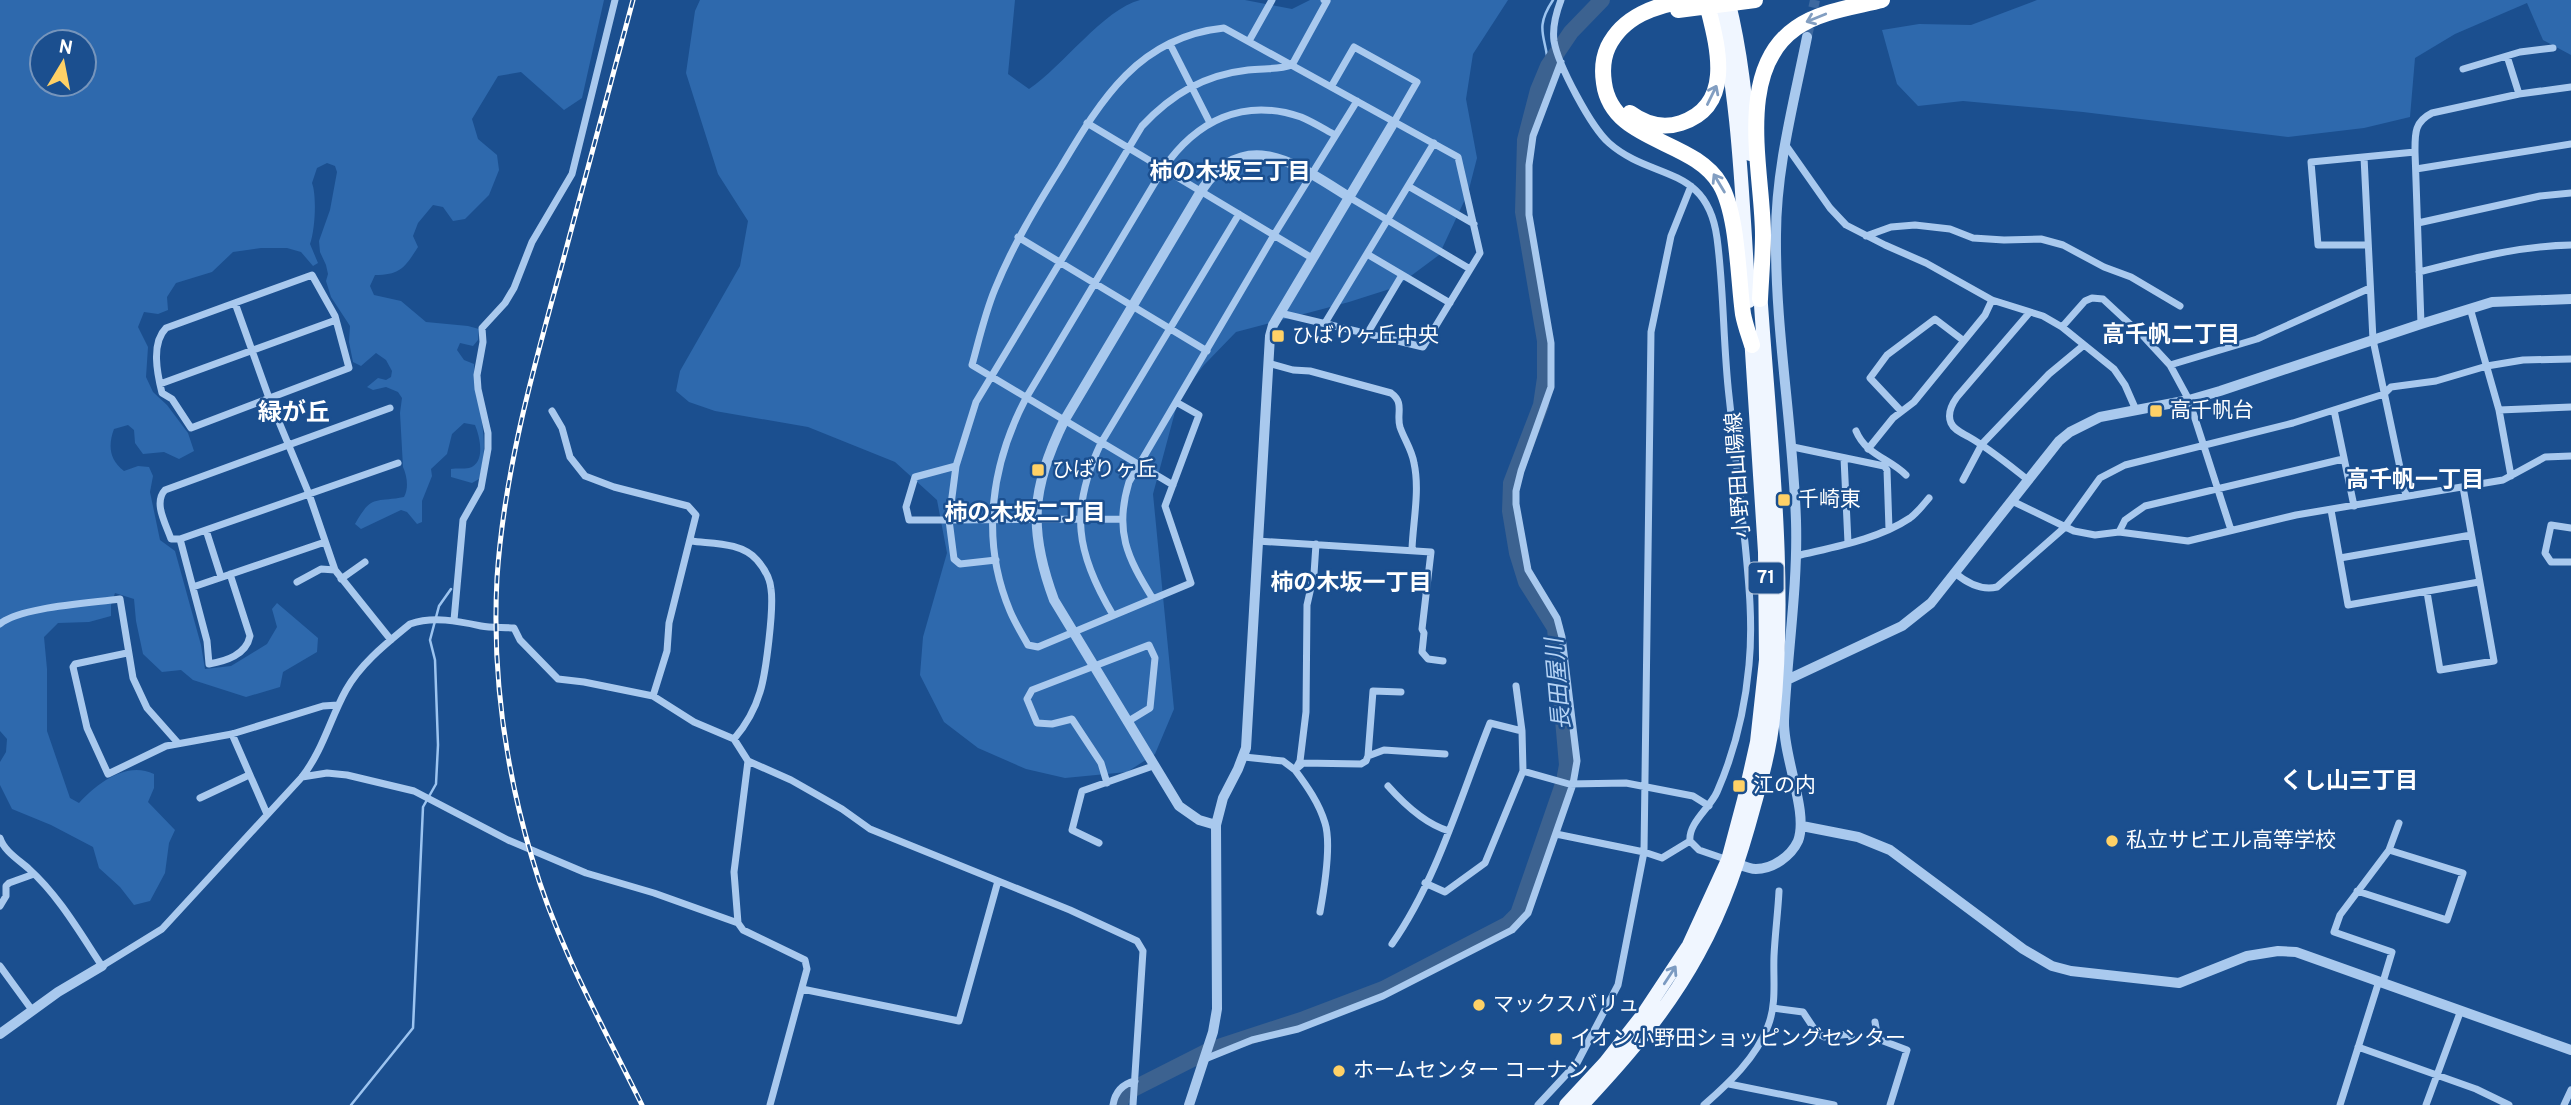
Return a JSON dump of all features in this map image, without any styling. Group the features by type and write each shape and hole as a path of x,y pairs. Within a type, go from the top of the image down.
{"highway":[{"path":"1752,345 1744,318 1730,215 1720,184 1706,166 1695,158 1646,134 1623,119 1605,90 1604,58 1614,36 1622,27 1652,8 1697,2 1755,0"},
{"path":"1760,299 1763,234 1756,120 1761,82 1766,67 1782,40 1796,28 1817,17 1882,0"},
{"path":"1697,2 1719,60 1718,81 1711,99 1699,113 1679,124 1660,125 1637,118 1622,105 1613,86 1612,69 1617,49 1633,29 1656,16 1697,2"}],"main road":[{"name":"小野田山陽線","path":"1566,1105 1605,1063 1664,984 1689,945 1733,862 1757,742 1766,660 1765,552 1737,125 1732,78 1716,0"},
{"name":"小野田山陽線","path":"1582,1105 1644,1037 1697,956 1718,914 1763,774 1773,720 1777,549 1745,92 1732,1"}],"street":[{"path":"454,620 463,520 481,488 488,449 488,433 478,389 482,328 505,303 532,242 572,174 615,0"},
{"path":"1249,41 1272,0"},
{"path":"996,560 960,564 954,559 949,520 956,466 976,402 990,376 1142,126 1160,107 1191,86 1213,76 1254,69 1282,69 1292,65 1327,2 1324,0"},
{"path":"1562,0 1553,28 1554,43 1560,62 1589,117 1609,143 1691,186 1710,208 1717,237 1728,384 1751,616 1749,663 1740,725 1728,766 1709,806 1692,827 1690,841"},
{"path":"1173,485 972,365 993,292 1018,237 1102,99 1134,66 1190,35 1224,28 1458,157 1480,253 1423,347 1280,313"},
{"path":"1690,841 1699,850 1754,869 1780,861 1795,847 1802,826 1784,737 1796,556 1793,447 1776,234 1778,192 1785,144 1807,37"},
{"path":"1170,44 1210,123"},
{"path":"1189,1105 1210,1042 1217,1009 1216,825 1223,798 1244,757 1270,336 1280,313 1417,82 1354,47 1331,87"},
{"path":"2463,69 2507,56 2553,48"},
{"path":"2507,56 2519,94"},
{"path":"1205,1059 1252,1040 1298,1029 1383,996 1513,930 1528,913 1556,834 1577,761 1561,628 1528,570 1516,504 1521,471 1551,387 1551,343 1530,215 1529,165 1533,135 1560,62"},
{"path":"2421,324 2415,130 2423,118 2432,113 2519,94 2571,87"},
{"path":"1153,599 1126,551 1122,519 1127,490 1138,465 1357,101"},
{"path":"1176,402 1199,415 1165,506 1191,583 1038,648 1028,645 1010,612 996,560 992,520 999,462 1012,424 1026,398 1163,169 1186,139 1210,123 1240,113 1269,110 1304,118 1335,135"},
{"path":"1087,123 1312,258"},
{"path":"1325,323 1434,143"},
{"path":"1785,144 1830,208 1846,225 1926,263 1992,300 2043,316 2062,327 2114,369 2125,385 2136,410"},
{"path":"2416,169 2571,144"},
{"path":"2368,245 2318,245 2311,162 2415,152"},
{"path":"1216,825 1199,820 1179,806 1072,632 1054,600 1044,574 1037,539 1039,486 1044,467 1064,421 1201,191 1224,166 1250,156 1281,158 1470,269"},
{"path":"2364,157 2373,340 2406,496"},
{"path":"1408,186 1474,224"},
{"path":"1538,1105 1577,1063 1618,985 1644,852 1651,332 1671,236 1691,186"},
{"path":"2418,223 2540,196 2571,193"},
{"path":"1113,615 1087,564 1080,519 1087,476 1101,443 1239,214"},
{"path":"1866,236 1891,227 1915,225 1950,229 1973,237 2041,239 2063,246 2104,267 2131,277 2180,306"},
{"path":"1018,237 1207,351"},
{"path":"2419,272 2503,251 2539,245 2571,245"},
{"path":"1367,254 1450,303"},
{"path":"312,275 336,320 349,368 191,428 172,399 162,393 157,341 159,335 166,328 235,303 312,275"},
{"path":"1367,334 1402,275"},
{"path":"2170,365 2256,339 2370,288"},
{"path":"2062,327 2085,301 2103,299 2146,338 2170,365 2189,400 2231,530"},
{"path":"1788,679 1902,626 1931,603 2059,441 2099,417 2189,400 2470,309 2512,300 2571,299"},
{"path":"1868,449 1901,411 1914,402 1985,315 1992,300"},
{"path":"235,303 269,398 309,494 335,570 391,640"},
{"path":"2470,309 2499,410 2511,476"},
{"path":"2028,480 1983,444 1957,430 1951,423 1952,404 2030,312"},
{"path":"1901,411 1871,378 1887,355 1935,319 1964,341"},
{"path":"160,384 336,320"},
{"path":"1963,480 1983,444 2049,374 2084,345"},
{"path":"1955,573 1978,586 1988,589 1997,587 2064,528 2099,478 2110,471 2334,410 2384,394 2391,387 2436,382 2487,366 2523,360 2571,359"},
{"path":"1765,362 1785,360"},
{"path":"1268,363 1293,370 1310,371 1391,393 1396,397 1401,410 1399,426 1411,452 1416,475 1412,549"},
{"path":"2499,410 2571,407"},
{"path":"390,408 165,490 159,503 171,539 180,539 398,463"},
{"path":"2334,410 2354,506"},
{"path":"552,411 562,428 570,457 585,476 614,487 688,506 696,515 669,623 667,651 653,696"},
{"path":"1856,431 1861,443 1877,457 1897,466 1906,475"},
{"path":"1793,447 1884,466 1887,470 1889,529"},
{"path":"2012,501 2064,528 2095,535 2119,532 2188,541 2332,510 2503,480 2545,457 2571,456"},
{"path":"1844,458 1848,543"},
{"path":"2119,532 2125,520 2145,506 2343,459"},
{"path":"956,466 915,477 906,507 909,520 1122,519"},
{"path":"2427,592 2440,670 2494,661 2463,487"},
{"path":"1796,556 1889,529 1912,517 1928,498"},
{"path":"2332,510 2348,605 2479,582"},
{"path":"2571,528 2551,526 2545,553 2550,562 2571,562"},
{"path":"206,530 221,577"},
{"path":"2340,558 2471,535"},
{"path":"180,539 207,641 209,664 223,662 240,653 248,644 250,636 230,574"},
{"path":"691,541 744,550 756,558 766,572 771,589 771,612 761,691 750,716 734,739"},
{"path":"1256,541 1431,552 1422,652 1428,659 1443,662"},
{"path":"192,587 325,542"},
{"path":"1295,769 1300,761 1306,712 1307,605 1314,574 1316,544"},
{"path":"341,579 365,562"},
{"path":"297,582 321,569 335,570"},
{"path":"0,624 5,619 25,613 120,599 133,678 147,708 178,743"},
{"path":"0,1034 58,992 162,929 315,760 338,705 357,673 410,624 420,620 454,620 480,626 514,628 520,640 558,679 653,696 694,722 734,739 748,761 791,780 890,839 1126,934 1141,945 1143,951 1133,1105"},
{"path":"1107,783 1101,763 1072,719 1052,724 1037,723 1027,698 1032,690 1149,645 1155,658 1150,708 1127,722"},
{"path":"127,653 75,664 73,667 87,728 108,774 166,746 232,734 323,706 338,705"},
{"path":"1425,883 1445,891 1485,863 1522,771 1522,731 1516,686"},
{"path":"1295,769 1303,764 1361,764 1366,761 1373,691 1401,692"},
{"path":"1392,944 1404,926 1449,831 1490,723 1522,731"},
{"path":"232,734 267,814"},
{"path":"1367,756 1384,750 1446,754"},
{"path":"1244,757 1283,761 1295,769 1312,793 1326,825 1327,857 1320,912"},
{"path":"748,761 734,872 738,923 743,930 804,960 807,969 770,1105"},
{"path":"1099,842 1072,830 1082,791 1153,766"},
{"path":"1522,771 1571,784 1626,783 1693,796 1709,806"},
{"path":"302,777 327,773 347,775 414,791 509,840 586,873 654,893 738,923"},
{"path":"200,798 249,775"},
{"path":"1388,786 1403,803 1440,828 1449,831"},
{"path":"2340,1105 2392,952 2334,932 2340,915 2389,850 2399,823"},
{"path":"1802,826 1858,836 1890,850 2023,949 2052,966 2071,971 2179,983 2247,956 2278,951 2296,952 2571,1050"},
{"path":"1556,834 1662,858 1690,841"},
{"path":"0,838 10,853 34,874 61,905 103,966"},
{"path":"2357,891 2447,920 2463,873 2389,850"},
{"path":"0,905 6,896 6,886 9,883 34,874"},
{"path":"802,989 958,1021 998,881"},
{"path":"1704,1105 1729,1084 1764,1036 1773,1009 1779,891"},
{"path":"0,966 32,1010"},
{"path":"1773,1009 1799,1010 1817,1033 1824,1037 1850,1034 1852,1039"},
{"path":"2426,1105 2461,1010"},
{"path":"1875,1022 1878,1039 1907,1050 1890,1105"},
{"path":"2358,1047 2437,1075 2509,1105"},
{"path":"1113,1105 1118,1091 1125,1084 1135,1082"},
{"path":"1729,1084 1834,1105"},
{"path":"2564,1105 2571,1090"}],"shaded area":[{"path":"0,0 604,0 582,98 564,110 521,72 498,76 472,119 478,139 497,155 499,170 489,195 465,219 453,221 443,207 433,205 418,223 413,236 418,247 409,260 397,271 375,275 370,286 374,295 401,301 426,322 479,329 478,340 473,346 460,343 457,350 464,360 474,364 484,448 479,479 472,483 451,477 451,469 469,468 478,461 480,455 479,436 475,425 464,423 452,434 447,454 431,469 432,476 422,501 422,522 417,524 407,512 401,510 361,529 355,524 370,504 379,500 404,497 407,482 403,467 400,413 402,398 398,392 386,387 373,390 367,387 378,378 386,380 391,377 392,371 386,360 376,353 361,366 353,362 349,342 350,326 331,297 326,281 328,274 319,241 330,210 337,172 335,166 327,163 317,168 312,183 315,214 310,244 318,263 313,266 301,252 287,248 233,252 212,272 176,283 167,297 168,310 158,314 144,312 138,327 148,347 146,377 153,392 167,405 188,433 194,451 179,459 164,452 143,454 135,443 134,430 128,425 114,429 111,452 115,462 124,471 138,466 149,467 153,476 150,492 160,540 175,551 205,669 231,666 267,644 277,627 272,609 277,603 318,638 317,652 283,672 280,687 246,697 193,680 181,670 162,672 143,654 134,599 115,593 111,616 89,622 58,623 44,637 47,731 70,798 79,803 95,788 123,772 133,770 154,774 154,788 148,802 175,830 169,843 165,873 150,901 134,905 120,887 99,868 93,847 12,809 0,785 0,762 6,752 7,739 0,731"},
{"path":"700,0 1015,0 1008,74 1029,89 1098,26 1126,6 1140,0 1245,0 1292,9 1310,0 1508,0 1473,54 1466,99 1477,158 1468,193 1439,255 1396,287 1236,332 1204,365 1179,397 1153,494 1174,709 1155,754 1127,772 1065,778 1026,769 978,748 944,722 920,675 923,637 947,553 937,500 895,462 808,427 715,411 689,402 676,391 680,371 740,266 748,221 718,174 686,73 695,11"},
{"path":"2037,0 2571,0 2571,55 2543,40 2527,3 2455,34 2415,58 2410,117 2364,128 2288,137 2083,112 1963,101 1918,106 1897,84 1882,30 1919,24 1971,25"}],"waterway":[{"path":"1548,66 1542,26 1553,0"},
{"name":"長田屋川","path":"1120,1105 1129,1091 1212,1049 1304,1019 1383,989 1508,924 1518,914 1564,781 1567,765 1555,628 1526,582 1517,553 1510,511 1511,483 1541,405 1545,378 1545,341 1523,212 1525,140 1538,90 1548,66 1571,32 1602,0"},
{"path":"351,1105 413,1028 423,807 436,784 438,745 435,660 430,640 439,606 451,589"}],"tunnel":[{"path":"1807,37 1815,0"}],"railway":[{"path":"633,0 521,421 506,499 496,613 499,684 508,754 532,858 567,953 642,1105"}],"place":[{"name":"ひばりヶ丘中央","path":"1278,336"},
{"name":"高千帆台","path":"2156,411"},
{"name":"ひばりヶ丘","path":"1038,470"},
{"name":"千崎東","path":"1784,500"},
{"name":"江の内","path":"1739,786"},
{"name":"私立サビエル高等学校","path":"2112,841"},
{"name":"マックスバリュ","path":"1479,1005"},
{"name":"イオン小野田ショッピングセンター","path":"1556,1039"},
{"name":"ホームセンター コーナン","path":"1339,1071"}],"district":[{"name":"柿の木坂三丁目","path":"1230,173"},
{"name":"高千帆二丁目","path":"2171,336"},
{"name":"緑が丘","path":"294,414"},
{"name":"高千帆一丁目","path":"2415,481"},
{"name":"柿の木坂二丁目","path":"1025,514"},
{"name":"柿の木坂一丁目","path":"1351,584"},
{"name":"くし山三丁目","path":"2349,782"}]}
